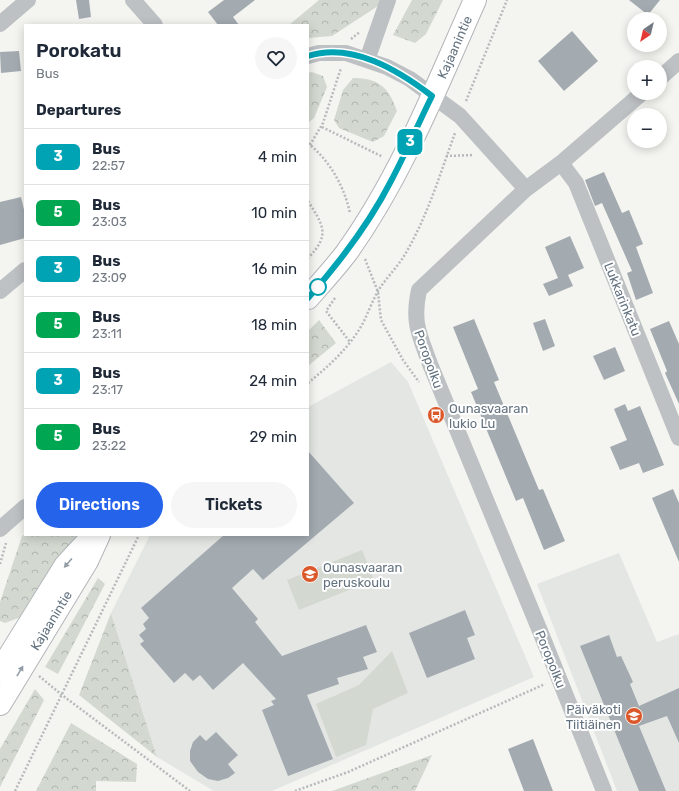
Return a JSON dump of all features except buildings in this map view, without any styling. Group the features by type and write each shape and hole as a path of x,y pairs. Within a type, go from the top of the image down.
{"main road":[{"name":"Kajaanintie","path":"309,297 347,253 390,182 432,96 475,0"},
{"name":"Kajaanintie","path":"0,671 65,566 93,536"},
{"name":"Kajaanintie","path":"0,704 88,561 99,536"}],"street":[{"path":"0,24 28,0"},
{"path":"134,0 154,24"},
{"path":"367,60 388,0"},
{"path":"309,56 319,53 346,53 387,67 410,79 460,116 498,160 526,189"},
{"path":"667,72 679,61"},
{"name":"Poropolku","path":"604,791 417,330 415,308 419,290 526,189 561,163 634,100"},
{"name":"Lukkarinkatu","path":"561,163 576,183 679,438"},
{"path":"0,292 24,271"},
{"path":"0,529 24,508"}],"path":[{"path":"469,92 507,0"},
{"path":"351,218 347,198 332,168 309,144 322,126 351,38 380,20"},
{"path":"322,126 384,158 381,162"},
{"path":"309,382 333,363 350,342 363,324 378,292 404,256 416,234 455,133"},
{"path":"446,156 475,155 498,160"},
{"path":"309,203 324,230 322,239 316,250 309,257"},
{"path":"337,295 326,311 350,342"},
{"path":"15,791 139,536"},
{"path":"39,676 190,791"},
{"path":"295,791 348,772 369,761 547,682"}],"shaded area":[{"name":"Ounasvaaran peruskoulu","path":"391,362 408,382 534,677 272,791 214,791 157,757 111,613 150,536 309,536 309,406"},
{"name":"Päiväkoti Tiitiäinen","path":"619,553 657,642 679,634 679,791 617,791 537,584"}],"green space":[{"path":"319,0 380,0 378,6 332,36 309,38 309,24 290,24"},
{"path":"412,0 443,0 426,34 415,43 393,35"},
{"path":"312,72 323,76 327,87 314,118 309,122 309,73"},
{"path":"353,78 362,78 376,82 386,90 397,111 384,136 373,142 339,128 334,120 343,90"},
{"path":"319,320 336,343 309,365 309,330"},
{"path":"24,535 24,536 81,536 26,615 5,623 0,621 0,602 22,536"},
{"path":"362,550 374,580 299,610 287,580"},
{"path":"98,578 105,584 58,674 45,667"},
{"path":"111,613 157,757 79,695"},
{"path":"392,651 408,693 373,709 366,745 336,757 316,704 359,685"},
{"path":"35,689 44,700 0,787 0,749"},
{"path":"71,723 137,764 136,782 96,781 96,791 36,791"},
{"path":"432,755 415,791 332,791"}],"bus line":[{"name":"3","path":"309,56 319,53 346,53 387,67 410,79 432,96 390,182 364,227 347,253 309,297"}],"place":[{"name":"Ounasvaaran lukio Lu","path":"436,415"},
{"name":"Ounasvaaran peruskoulu","path":"310,574"},
{"name":"Päiväkoti Tiitiäinen","path":"634,716"}]}
